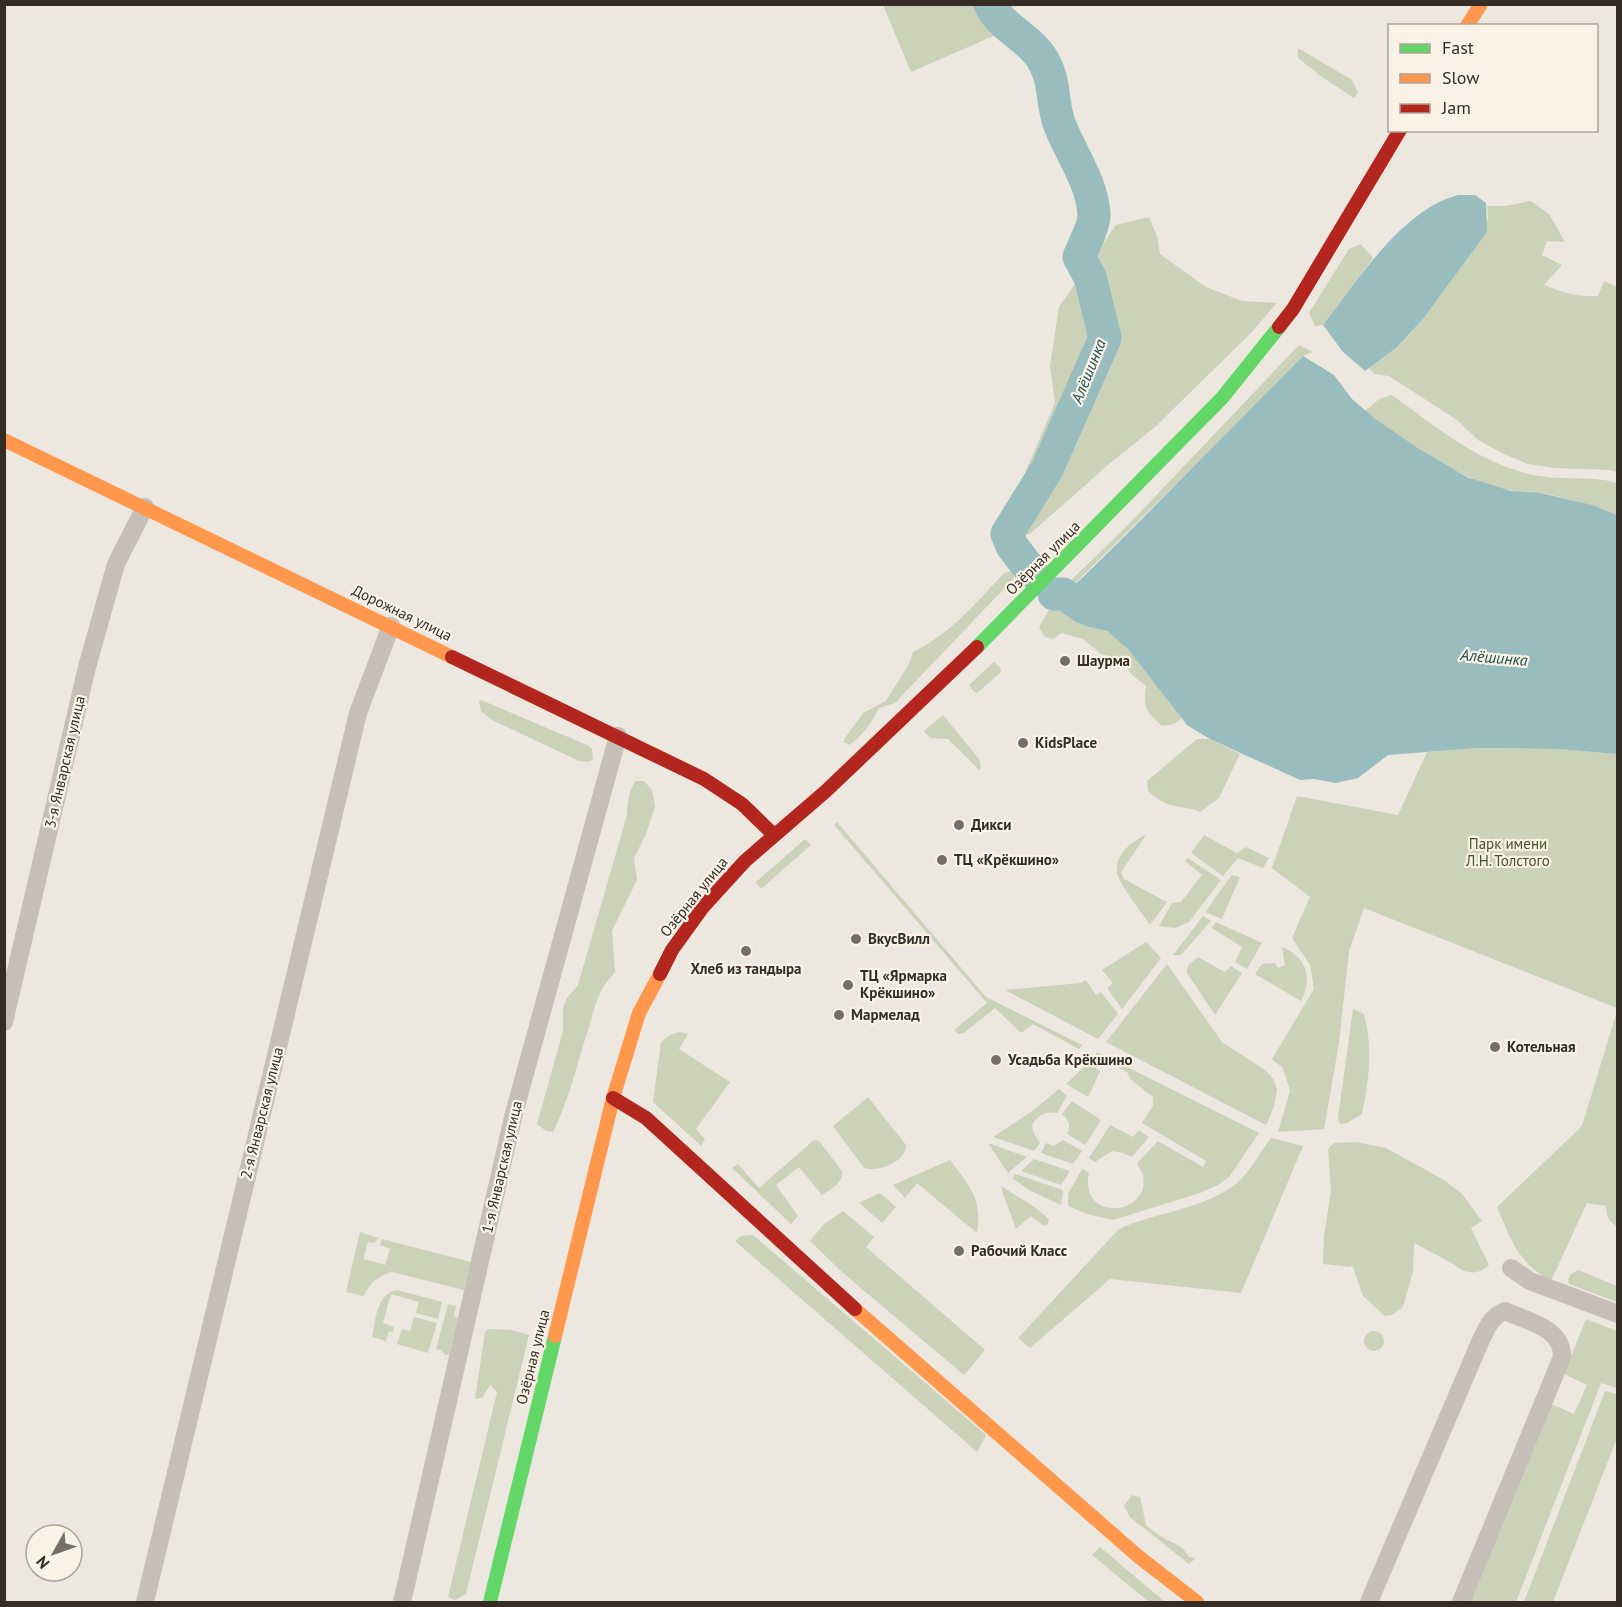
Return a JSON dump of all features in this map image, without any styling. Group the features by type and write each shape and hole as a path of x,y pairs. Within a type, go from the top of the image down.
{"main road":[{"path":"1468,24 1481,4"},
{"name":"Озёрная улица","path":"490,1602 613,1098 639,1013 672,950 717,891 745,861 826,791 958,666 1204,418 1258,355 1293,309 1399,132"},
{"name":"Дорожная улица","path":"4,440 618,736 726,791 746,806 774,835"},
{"path":"613,1098 646,1118 829,1286 1139,1557 1197,1602"}],"street":[{"name":"3-я Январская улица","path":"4,1022 87,667 116,564 145,507"},
{"name":"2-я Январская улица","path":"145,1602 358,713 391,627"},
{"name":"1-я Январская улица","path":"402,1602 514,1113 618,736"},
{"path":"1511,1268 1530,1281 1617,1314"},
{"path":"1369,1602 1480,1342 1492,1319 1505,1311 1550,1331 1558,1339 1562,1348 1562,1357 1461,1602"}],"green space":[{"path":"883,5 994,5 1007,30 911,72"},
{"path":"1298,48 1352,80 1358,92 1354,98 1298,58"},
{"path":"1531,201 1549,214 1565,242 1547,241 1542,255 1562,265 1544,285 1583,296 1598,296 1604,281 1617,287 1617,472 1528,464 1504,454 1478,440 1457,420 1389,376 1374,374 1369,368 1396,348 1423,319 1484,236 1488,217 1487,206 1506,206"},
{"path":"1149,217 1157,236 1160,254 1206,287 1242,301 1277,303 1251,333 1155,427 1109,464 1030,534 997,539 1055,403 1050,366 1059,307 1116,225"},
{"path":"1361,244 1373,258 1323,325 1315,326 1309,313 1349,249"},
{"path":"1299,345 1313,352 1303,356 1070,588 1067,584 1127,526"},
{"path":"1392,395 1444,433 1499,464 1540,476 1598,479 1617,483 1617,515 1548,494 1535,491 1513,491 1493,486 1454,470 1414,447 1365,411 1379,399"},
{"path":"1013,570 1014,578 895,703 879,708 867,728 850,745 844,742 863,713 886,701 909,664 913,652 951,627 1004,573"},
{"path":"1053,603 1073,619 1087,626 1107,631 1120,641 1182,718 1174,724 1162,726 1147,709 1146,686 1132,675 1121,660 1101,654 1083,639 1061,633 1053,639 1045,637 1039,627"},
{"path":"994,662 1000,667 1001,672 977,693 974,692 969,685"},
{"path":"481,700 587,745 592,749 593,760 579,761 490,719 481,711 479,702"},
{"path":"943,715 979,759 981,767 979,770 948,739 930,738 924,731"},
{"path":"1197,739 1210,739 1240,754 1219,798 1200,812 1161,801 1148,791 1147,781"},
{"name":"Парк имени Л.Н. Толстого","path":"1474,748 1561,749 1617,754 1617,1008 1364,908 1349,951 1339,1043 1324,1129 1278,1132 1290,1091 1283,1068 1272,1059 1314,989 1310,965 1292,938 1310,897 1272,868 1297,796 1398,815 1427,752"},
{"path":"635,781 644,781 652,790 655,806 646,834 634,858 637,880 612,931 615,972 597,1000 559,1120 553,1132 546,1131 537,1124 563,1031 563,1008 567,998 578,985"},
{"path":"837,822 986,997 1082,1045 1079,1049 1033,1024 1021,1033 995,1008 964,1033 958,1034 954,1030 987,1003 834,825"},
{"path":"1146,835 1121,872 1124,879 1167,902 1150,925 1126,891 1117,873 1118,860 1121,855 1135,841"},
{"path":"1204,835 1237,853 1246,847 1269,858 1263,868 1238,858 1223,876 1191,853"},
{"path":"805,839 811,845 761,889 756,882"},
{"path":"1188,858 1221,880 1189,922 1175,928 1159,926 1172,903 1181,902 1202,875 1185,861"},
{"path":"1232,875 1240,877 1222,919 1205,912"},
{"path":"1203,916 1211,921 1181,955 1173,955"},
{"path":"1216,922 1262,943 1247,969 1235,962 1242,947 1212,928"},
{"path":"1146,942 1161,958 1122,1009 1107,988 1113,983 1102,970"},
{"path":"1282,947 1297,956 1305,969 1307,984 1301,1001 1255,974 1262,964 1275,963 1278,968 1285,965"},
{"path":"1198,957 1225,972 1231,966 1242,973 1215,1015 1187,973 1188,965"},
{"path":"1167,964 1222,1042 1265,1070 1274,1080 1277,1090 1274,1107 1266,1125 1106,1042"},
{"path":"1086,980 1096,995 1101,992 1118,1014 1098,1039 1005,990 1081,983"},
{"path":"1353,1009 1364,1014 1367,1026 1369,1051 1367,1089 1362,1114 1347,1123 1340,1124 1338,1118"},
{"path":"1617,1011 1617,1226 1608,1218 1606,1206 1587,1203 1551,1281 1531,1266 1517,1250 1497,1207 1582,1126"},
{"path":"680,1032 688,1034 679,1049 730,1082 696,1129 705,1139 701,1146 653,1102 661,1042 670,1035"},
{"path":"1097,1052 1259,1133 1229,1177 1200,1193 1113,1220 1087,1214 1068,1206 1068,1194 1082,1169 1089,1172 1088,1188 1094,1200 1103,1206 1115,1208 1127,1206 1143,1189 1143,1176 1137,1163 1158,1141 1203,1167 1206,1161 1142,1123 1153,1106 1153,1097 1130,1079 1127,1072 1095,1055"},
{"path":"1088,1063 1100,1071 1088,1097 1066,1084"},
{"path":"1059,1089 1067,1096 1057,1113 1042,1115 1032,1126 1040,1143 1034,1151 993,1137 1031,1112"},
{"path":"868,1097 906,1145 905,1151 897,1161 884,1167 870,1169 864,1168 833,1126"},
{"path":"1072,1101 1101,1120 1085,1145 1067,1134 1069,1123 1062,1114"},
{"path":"1110,1125 1133,1137 1139,1130 1149,1137 1132,1157 1112,1151 1095,1162 1089,1158"},
{"path":"1271,1138 1303,1146 1241,1293 1110,1279 1030,1348 1018,1338 1119,1229 1211,1199 1225,1192 1246,1173"},
{"path":"814,1140 819,1141 842,1171 842,1176 836,1186 822,1195 799,1167 776,1185 798,1216 791,1224 732,1168 738,1164 759,1188"},
{"path":"1063,1140 1082,1151 1073,1164 1041,1153 1046,1143 1054,1146"},
{"path":"1356,1142 1386,1148 1444,1180 1462,1194 1482,1221 1471,1228 1489,1265 1477,1272 1464,1271 1414,1243 1413,1272 1403,1307 1392,1315 1385,1316 1363,1296 1352,1264 1351,1267 1323,1264 1324,1236 1331,1191 1328,1149 1334,1143"},
{"path":"988,1143 1027,1157 1008,1173"},
{"path":"1034,1159 1070,1171 1061,1185 1021,1171"},
{"path":"950,1160 968,1185 976,1202 977,1233 917,1183 905,1198 893,1185"},
{"path":"1015,1174 1063,1190 1061,1205 1029,1190 1012,1178"},
{"path":"1002,1186 1039,1211 1049,1220 1048,1224 1044,1226 1031,1216 1016,1229"},
{"path":"880,1193 896,1207 882,1223 859,1203"},
{"path":"843,1211 874,1237 866,1247 985,1350 964,1375 843,1273 810,1241 824,1224"},
{"path":"360,1232 378,1238 374,1243 368,1242 363,1259 385,1265 390,1249 380,1245 382,1239 471,1262 464,1290 392,1272 375,1280 364,1296 346,1292"},
{"path":"753,1235 986,1435 977,1452 735,1241 741,1236"},
{"path":"1578,1270 1617,1286 1617,1302 1569,1284 1571,1274"},
{"path":"397,1290 442,1302 438,1319 416,1313 419,1302 391,1294 383,1323 394,1327 393,1332 389,1331 386,1341 372,1337 381,1302 390,1292"},
{"path":"448,1304 456,1306 454,1316 458,1318 449,1355 445,1355 441,1350 436,1349"},
{"path":"414,1317 437,1323 428,1353 397,1344 402,1329 410,1331"},
{"path":"1586,1319 1617,1331 1617,1388 1601,1383 1516,1602 1469,1602 1551,1404 1574,1414 1587,1385 1564,1374"},
{"path":"489,1329 511,1330 529,1335 466,1594 455,1600 448,1597 497,1392 490,1385 482,1398 475,1399 485,1332"},
{"path":"1374,1331 1381,1334 1384,1341 1381,1348 1374,1351 1367,1348 1364,1341 1367,1334"},
{"path":"1605,1391 1617,1394 1617,1438 1553,1602 1524,1602"},
{"path":"1132,1495 1140,1497 1146,1525 1180,1547 1189,1557 1196,1558 1189,1564 1130,1517 1124,1506"},
{"path":"1100,1547 1165,1602 1149,1602 1092,1555"}],"water":[{"path":"1458,195 1475,195 1486,203 1487,232 1423,319 1396,348 1365,371 1343,352 1323,325 1366,268 1400,231 1418,215"},
{"path":"1303,356 1334,375 1352,399 1374,418 1419,449 1467,477 1511,491 1536,492 1592,505 1617,515 1617,754 1558,749 1477,748 1388,755 1358,778 1336,783 1314,779 1300,780 1210,739 1187,725 1128,649 1107,631 1076,622 1053,603 1134,527"}],"waterway":[{"name":"Алёшинка","path":"990,4 1006,25 1029,43 1041,57 1049,73 1059,123 1085,179 1092,202 1094,218 1079,257 1090,277 1105,338 1047,469 1007,534 1012,546 1032,572"},
{"name":"Алёшинка","path":"1054,594 1063,594"}],"traffic: fast":[{"path":"977,647 1222,398 1279,327"},
{"path":"490,1602 555,1336"}],"traffic: slow":[{"path":"1468,24 1481,4"},
{"path":"4,440 452,657"},
{"path":"555,1336 613,1098 639,1013 660,974"},
{"path":"855,1309 1139,1557 1197,1602"}],"traffic: jam":[{"path":"1279,327 1293,309 1399,132"},
{"path":"660,974 672,950 703,907 745,861 826,791 977,647"},
{"path":"452,657 704,779 742,804 774,835"},
{"path":"613,1098 646,1118 855,1309"}],"place":[{"name":"Шаурма","path":"1065,661"},
{"name":"KidsPlace","path":"1023,743"},
{"name":"Дикси","path":"959,825"},
{"name":"ТЦ «Крёкшино»","path":"942,860"},
{"name":"ВкусВилл","path":"856,939"},
{"name":"Хлеб из тандыра","path":"746,951"},
{"name":"ТЦ «Ярмарка Крёкшино»","path":"848,985"},
{"name":"Мармелад","path":"839,1015"},
{"name":"Котельная","path":"1495,1047"},
{"name":"Усадьба Крёкшино","path":"996,1060"},
{"name":"Рабочий Класс","path":"959,1251"}]}
